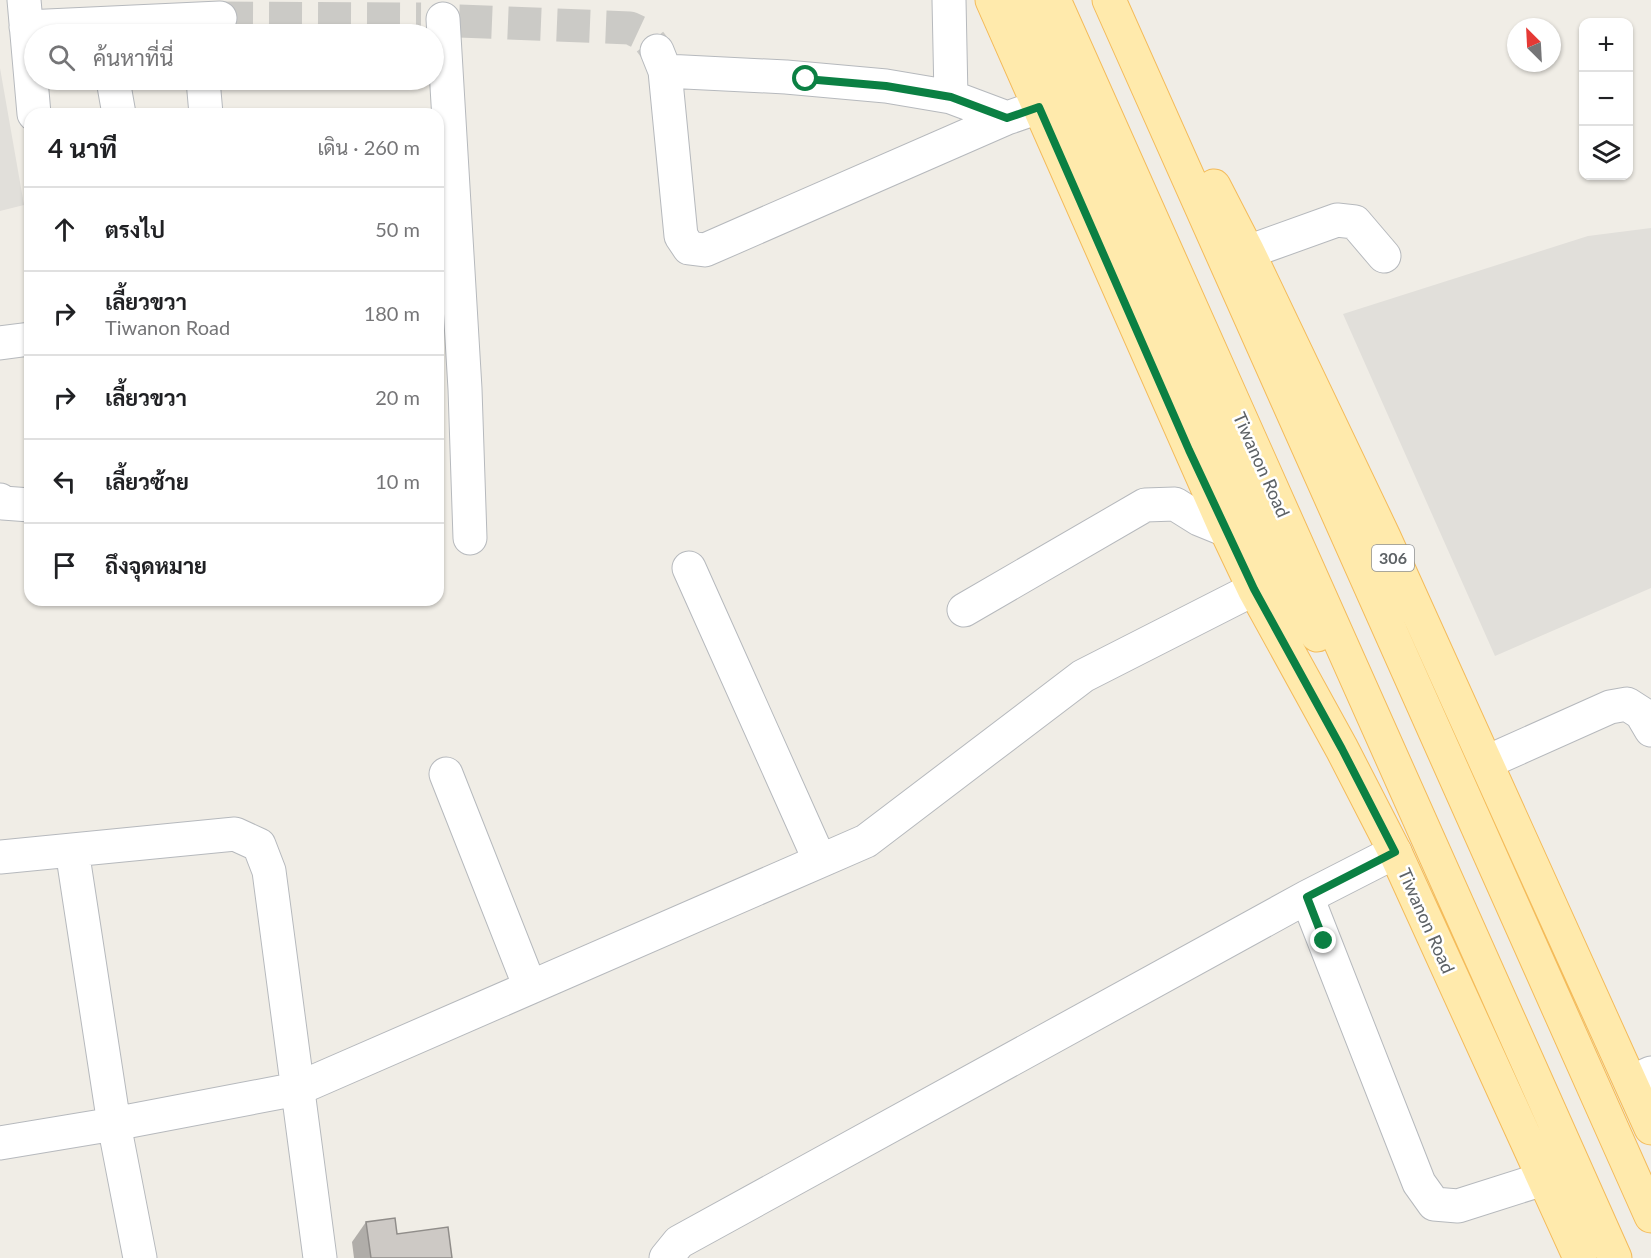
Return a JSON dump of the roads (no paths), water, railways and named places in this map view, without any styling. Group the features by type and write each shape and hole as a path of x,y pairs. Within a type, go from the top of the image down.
{"main road":[{"name":"Tiwanon Road","path":"992,0 1226,530 1254,589 1342,749 1395,852 1580,1258"},
{"path":"1026,0 1258,533 1308,621 1381,735"},
{"name":"Tiwanon Road","path":"1054,0 1615,1258"},
{"name":"306","path":"1110,0 1196,152 1248,252 1487,762 1641,1077 1651,1128"},
{"name":"306","path":"1110,0 1651,1216"}],"street":[{"path":"949,0 951,97"},
{"path":"25,13 96,21 206,24"},
{"path":"441,20 441,24"},
{"path":"1007,118 951,97 886,86 786,77 661,61 681,236 689,248 705,250 1007,118 1039,107"},
{"path":"32,90 33,108"},
{"path":"115,90 118,108"},
{"path":"204,90 205,108"},
{"path":"443,90 444,108"},
{"path":"444,121 452,389 470,538"},
{"path":"1248,252 1337,220 1355,222 1384,256"},
{"path":"0,343 24,340"},
{"path":"0,500 3,504 24,505"},
{"path":"964,610 1145,505 1174,504 1199,519 1226,530"},
{"path":"689,568 820,861"},
{"path":"0,1143 297,1089 866,841 1083,676 1254,589"},
{"path":"1487,762 1610,706 1627,704 1641,713 1651,730"},
{"path":"446,774 530,987"},
{"path":"0,857 235,834 259,845 269,871 320,1258"},
{"path":"72,850 114,1124 140,1258"},
{"path":"666,1258 680,1242 1307,897 1395,852"},
{"path":"1307,897 1419,1183 1434,1204 1458,1206 1543,1179"}],"tunnel":[{"path":"220,18 421,19"},
{"path":"459,21 630,28 645,35 657,51"}]}
